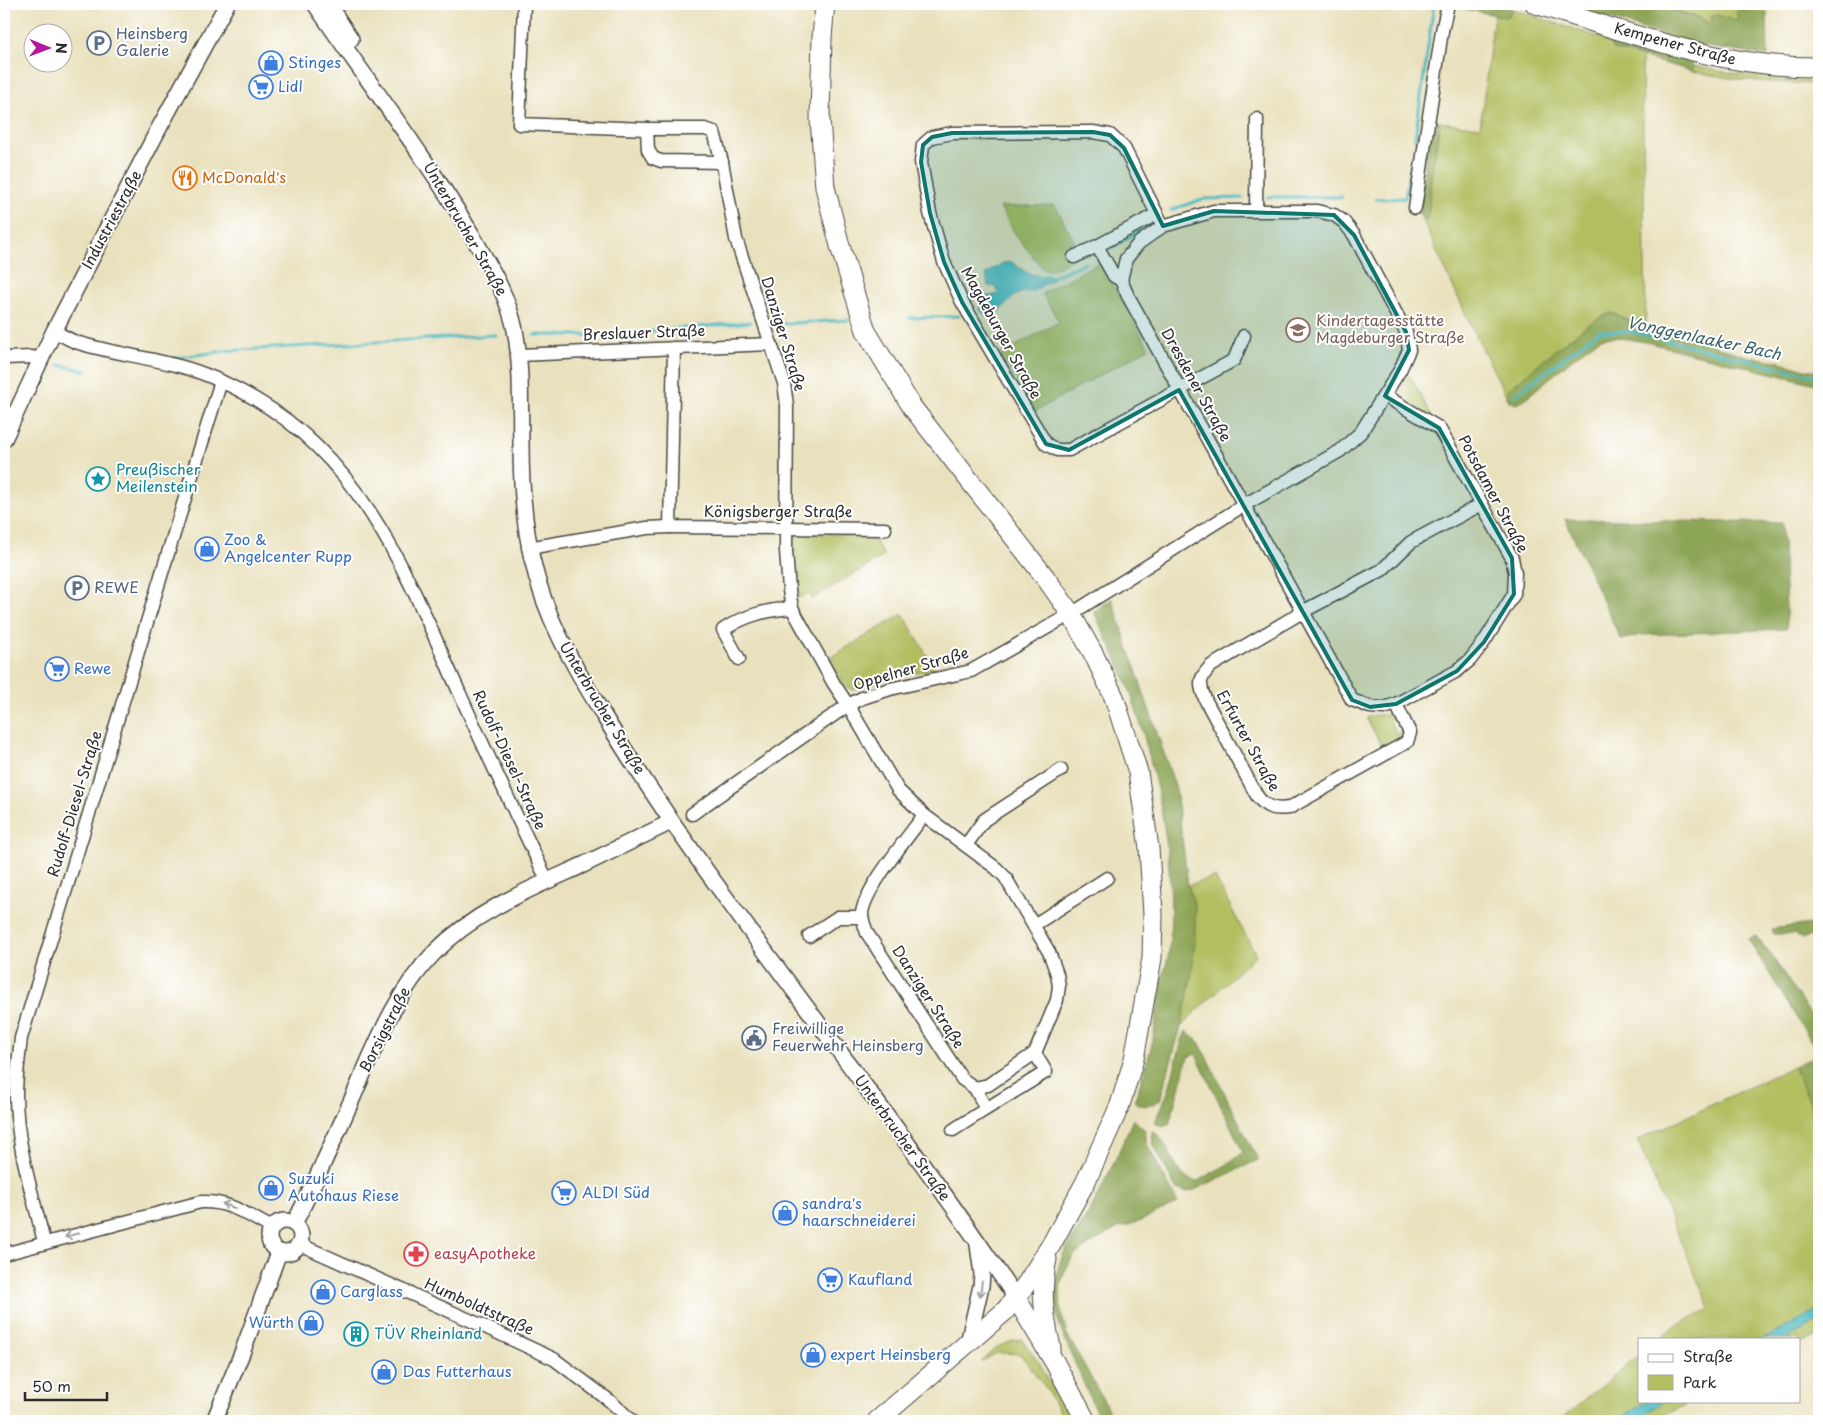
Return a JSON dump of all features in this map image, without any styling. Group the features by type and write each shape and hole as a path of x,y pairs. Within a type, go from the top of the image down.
{"main road":[{"path":"825,4 820,99 825,187 840,246 866,330 912,407 1045,577 1071,614 1094,655 1114,697 1138,772 1149,848 1153,914 1152,958 1134,1059 1120,1105 1086,1181 1052,1245 1005,1311 878,1421"},
{"name":"Kempener Straße","path":"1535,4 1648,40 1708,56 1759,64 1819,67"},
{"path":"1052,1245 1044,1274 1042,1298 1055,1363"},
{"path":"1016,1298 1055,1363 1086,1421"}],"street":[{"name":"Industriestraße","path":"4,439 54,331 158,130 228,4"},
{"name":"Unterbrucher Straße","path":"315,4 372,83 452,201 497,279 507,301 515,328 519,355 523,510 528,548 536,581 552,620 576,669 671,822 977,1241 1016,1298"},
{"path":"328,4 355,45 372,83"},
{"name":"Danziger Straße","path":"524,4 519,124 647,129 705,129 714,132 722,162 736,239 784,383 787,405 786,528 788,590 792,608 834,684 898,790 924,815 996,868 1005,878 1049,952 1058,974 1060,986 1057,1000 1035,1053"},
{"path":"1415,208 1448,4"},
{"path":"1256,210 1258,119"},
{"path":"647,129 648,150 653,158 661,161 722,162"},
{"name":"Magdeburger Straße","path":"1162,226 1124,148 1110,135 1093,132 952,133 932,137 923,146 921,162 929,205 944,262 962,302 1046,444 1057,450 1069,450 1234,360 1244,336"},
{"path":"1071,614 1244,505 1340,451 1361,432 1385,396 1409,350 1406,332 1354,235 1344,222 1334,215 1317,211 1214,211 1162,226 1139,242 1126,259 1122,280"},
{"path":"1074,257 1157,214"},
{"name":"Dresdener Straße","path":"1097,246 1114,276 1122,280 1127,294 1179,390 1244,505"},
{"name":"Rudolf-Diesel-Straße","path":"54,331 77,343 179,366 221,381 256,399 281,416 313,442 336,465 375,519 397,559 547,880"},
{"name":"Breslauer Straße","path":"519,355 771,344"},
{"path":"670,527 674,348"},
{"path":"4,358 32,357 40,359"},
{"name":"Rudolf-Diesel-Straße","path":"44,1242 20,1139 16,1097 21,1038 221,381"},
{"name":"Potsdamer Straße","path":"1244,505 1352,700 1370,707 1384,708 1396,704 1457,671 1470,660 1484,642 1514,594 1516,573 1512,558 1439,428 1385,396"},
{"path":"1304,611 1382,570 1411,542 1482,504"},
{"name":"Königsberger Straße","path":"528,548 647,528 884,529"},
{"path":"739,659 723,630 751,615 769,610 792,608"},
{"name":"Erfurter Straße","path":"1304,611 1211,666 1202,675 1200,688 1206,701 1257,796 1264,805 1272,809 1289,808 1408,742 1410,733 1396,704"},
{"name":"Oppelner Straße","path":"692,814 848,705 862,698 890,689 971,671 1071,614"},
{"path":"966,845 984,820 1061,770"},
{"path":"809,936 838,916 862,917 868,892 924,815"},
{"name":"Borsigstraße","path":"294,1224 311,1192 376,1042 395,1005 414,976 435,952 462,929 501,902 671,822"},
{"path":"1034,925 1107,878"},
{"name":"Danziger Straße","path":"862,917 867,933 962,1079 975,1088 986,1110"},
{"path":"953,1130 1046,1072 1035,1053 988,1085 975,1088"},
{"path":"4,1254 201,1202 216,1202 232,1206 272,1228"},
{"path":"280,1222 294,1224 300,1233 297,1248 289,1253 279,1252 270,1242 269,1237 272,1228 280,1222"},
{"path":"968,1344 981,1286 982,1274 977,1241"},
{"name":"Humboldtstraße","path":"299,1244 554,1359 610,1401 632,1421"},
{"path":"214,1421 242,1353 279,1252"}],"highlighted area":[{"path":"1093,132 1110,135 1124,148 1163,226 1214,211 1334,215 1354,235 1406,332 1409,350 1385,396 1439,428 1512,558 1514,594 1484,642 1457,671 1396,704 1370,707 1352,700 1179,390 1069,450 1046,444 962,302 944,262 930,213 921,162 923,145 932,137 952,133"}],"green space":[{"path":"1456,4 1490,4 1512,9 1509,15 1505,17 1456,7"},
{"path":"1562,4 1660,4 1671,10 1711,24 1711,16 1717,15 1736,21 1738,17 1736,12 1738,10 1767,13 1768,56 1696,45"},
{"path":"1660,4 1767,4 1767,13 1738,10 1736,21 1730,20 1711,24 1698,17 1666,8"},
{"path":"1512,9 1608,40 1613,49 1642,57 1646,327 1613,314 1601,317 1558,349 1505,393 1472,328 1422,219 1428,221 1431,177 1440,122 1480,127 1494,15 1505,16"},
{"path":"1609,36 1690,60 1693,66 1692,71 1613,49 1608,40"},
{"path":"1693,66 1756,76 1819,79 1819,84 1771,82 1724,77 1692,71"},
{"path":"1430,120 1440,122 1431,177 1428,221 1422,219 1419,212"},
{"path":"1055,205 1074,241 1069,244 1076,257 1050,270 1043,269 1016,235 1000,207"},
{"path":"1100,262 1149,348 1034,412 1001,354 1059,322 1042,293"},
{"path":"1613,313 1635,324 1749,357 1778,361 1819,371 1819,385 1646,342 1615,337 1601,338 1588,346 1521,402 1515,404 1509,401 1505,393 1542,361 1590,324 1603,316"},
{"path":"1409,376 1432,417 1402,399 1399,395 1401,385"},
{"path":"1565,519 1782,523 1787,629 1641,635 1621,640"},
{"path":"799,534 869,534 884,556 812,599 809,593 799,598 793,567 793,540"},
{"path":"1112,599 1176,789 1188,885 1195,908 1195,942 1191,978 1181,1027 1160,1100 1147,1106 1134,1101 1150,1052 1157,1017 1160,987 1168,956 1171,919 1168,854 1150,758 1132,697 1095,614 1095,611"},
{"path":"903,614 935,669 900,675 854,690 845,686 829,658"},
{"path":"1395,713 1397,715 1389,719 1397,734 1405,730 1405,736 1384,749 1367,717"},
{"path":"1215,877 1256,955 1181,1027 1191,978 1195,908 1188,885"},
{"path":"1819,923 1819,934 1804,938 1793,934 1773,934 1771,929"},
{"path":"1756,936 1775,960 1819,1028 1819,1054 1748,939"},
{"path":"1186,1031 1199,1042 1258,1160 1186,1192 1176,1189 1153,1143 1152,1131 1161,1138 1185,1177 1196,1182 1227,1165 1243,1152 1196,1054 1188,1057 1169,1124 1165,1126 1156,1124 1168,1092"},
{"path":"1819,1054 1819,1124 1794,1066"},
{"path":"1794,1066 1819,1124 1819,1309 1766,1338 1660,1338 1676,1325 1710,1309 1637,1140"},
{"path":"1133,1119 1145,1130 1147,1144 1178,1203 1138,1222 1118,1228 1089,1245 1073,1256 1061,1282 1061,1312 1067,1334 1106,1405 1112,1421 1100,1421 1060,1328 1055,1298 1056,1278 1061,1259 1088,1215"},
{"path":"1819,1321 1819,1335 1800,1344 1800,1338 1788,1338"},
{"path":"1021,1339 1039,1363 1071,1421 1064,1421 1046,1388 1020,1354 997,1353 981,1362 999,1347"},
{"path":"1638,1356 1638,1402 1646,1402 1615,1421 1559,1421"},
{"path":"1662,1402 1690,1402 1655,1421 1632,1421"}],"water":[{"path":"1012,262 1029,273 1049,275 1053,279 1032,292 1018,294 1001,309 987,317 980,310 980,298 999,294 996,287 988,286 986,274 1003,263"},
{"path":"1819,1309 1819,1321 1788,1338 1766,1338"},
{"path":"1646,1402 1662,1402 1632,1421 1615,1421"}],"waterway":[{"path":"1415,139 1434,4"},
{"path":"1376,199 1405,198 1412,157"},
{"path":"1268,197 1342,197"},
{"path":"1171,210 1203,199 1243,198"},
{"path":"1111,248 1140,230"},
{"path":"1049,278 1085,263"},
{"path":"909,318 959,316"},
{"path":"776,324 848,320"},
{"path":"620,334 751,322"},
{"name":"Vonggenlaaker Bach","path":"1514,396 1599,331 1633,332 1819,377"},
{"path":"175,358 224,351 496,335"},
{"path":"534,335 598,335"},
{"path":"59,365 87,371"}],"place":[{"name":"Heinsberg Galerie","path":"99,43"},
{"name":"Stinges","path":"271,63"},
{"name":"Lidl","path":"261,87"},
{"name":"McDonald's","path":"185,178"},
{"name":"Kindertagesstätte Magdeburger Straße","path":"1298,330"},
{"name":"Preußischer Meilenstein","path":"98,479"},
{"name":"Zoo & Angelcenter Rupp","path":"207,549"},
{"name":"REWE","path":"77,588"},
{"name":"Rewe","path":"57,669"},
{"name":"Freiwillige Feuerwehr Heinsberg","path":"754,1038"},
{"name":"Suzuki Autohaus Riese","path":"271,1188"},
{"name":"ALDI Süd","path":"564,1193"},
{"name":"sandra's haarschneiderei","path":"785,1213"},
{"name":"easyApotheke","path":"416,1254"},
{"name":"Kaufland","path":"830,1280"},
{"name":"Carglass","path":"323,1292"},
{"name":"Würth","path":"311,1323"},
{"name":"TÜV Rheinland","path":"356,1334"},
{"name":"expert Heinsberg","path":"813,1355"},
{"name":"Das Futterhaus","path":"384,1372"}]}
